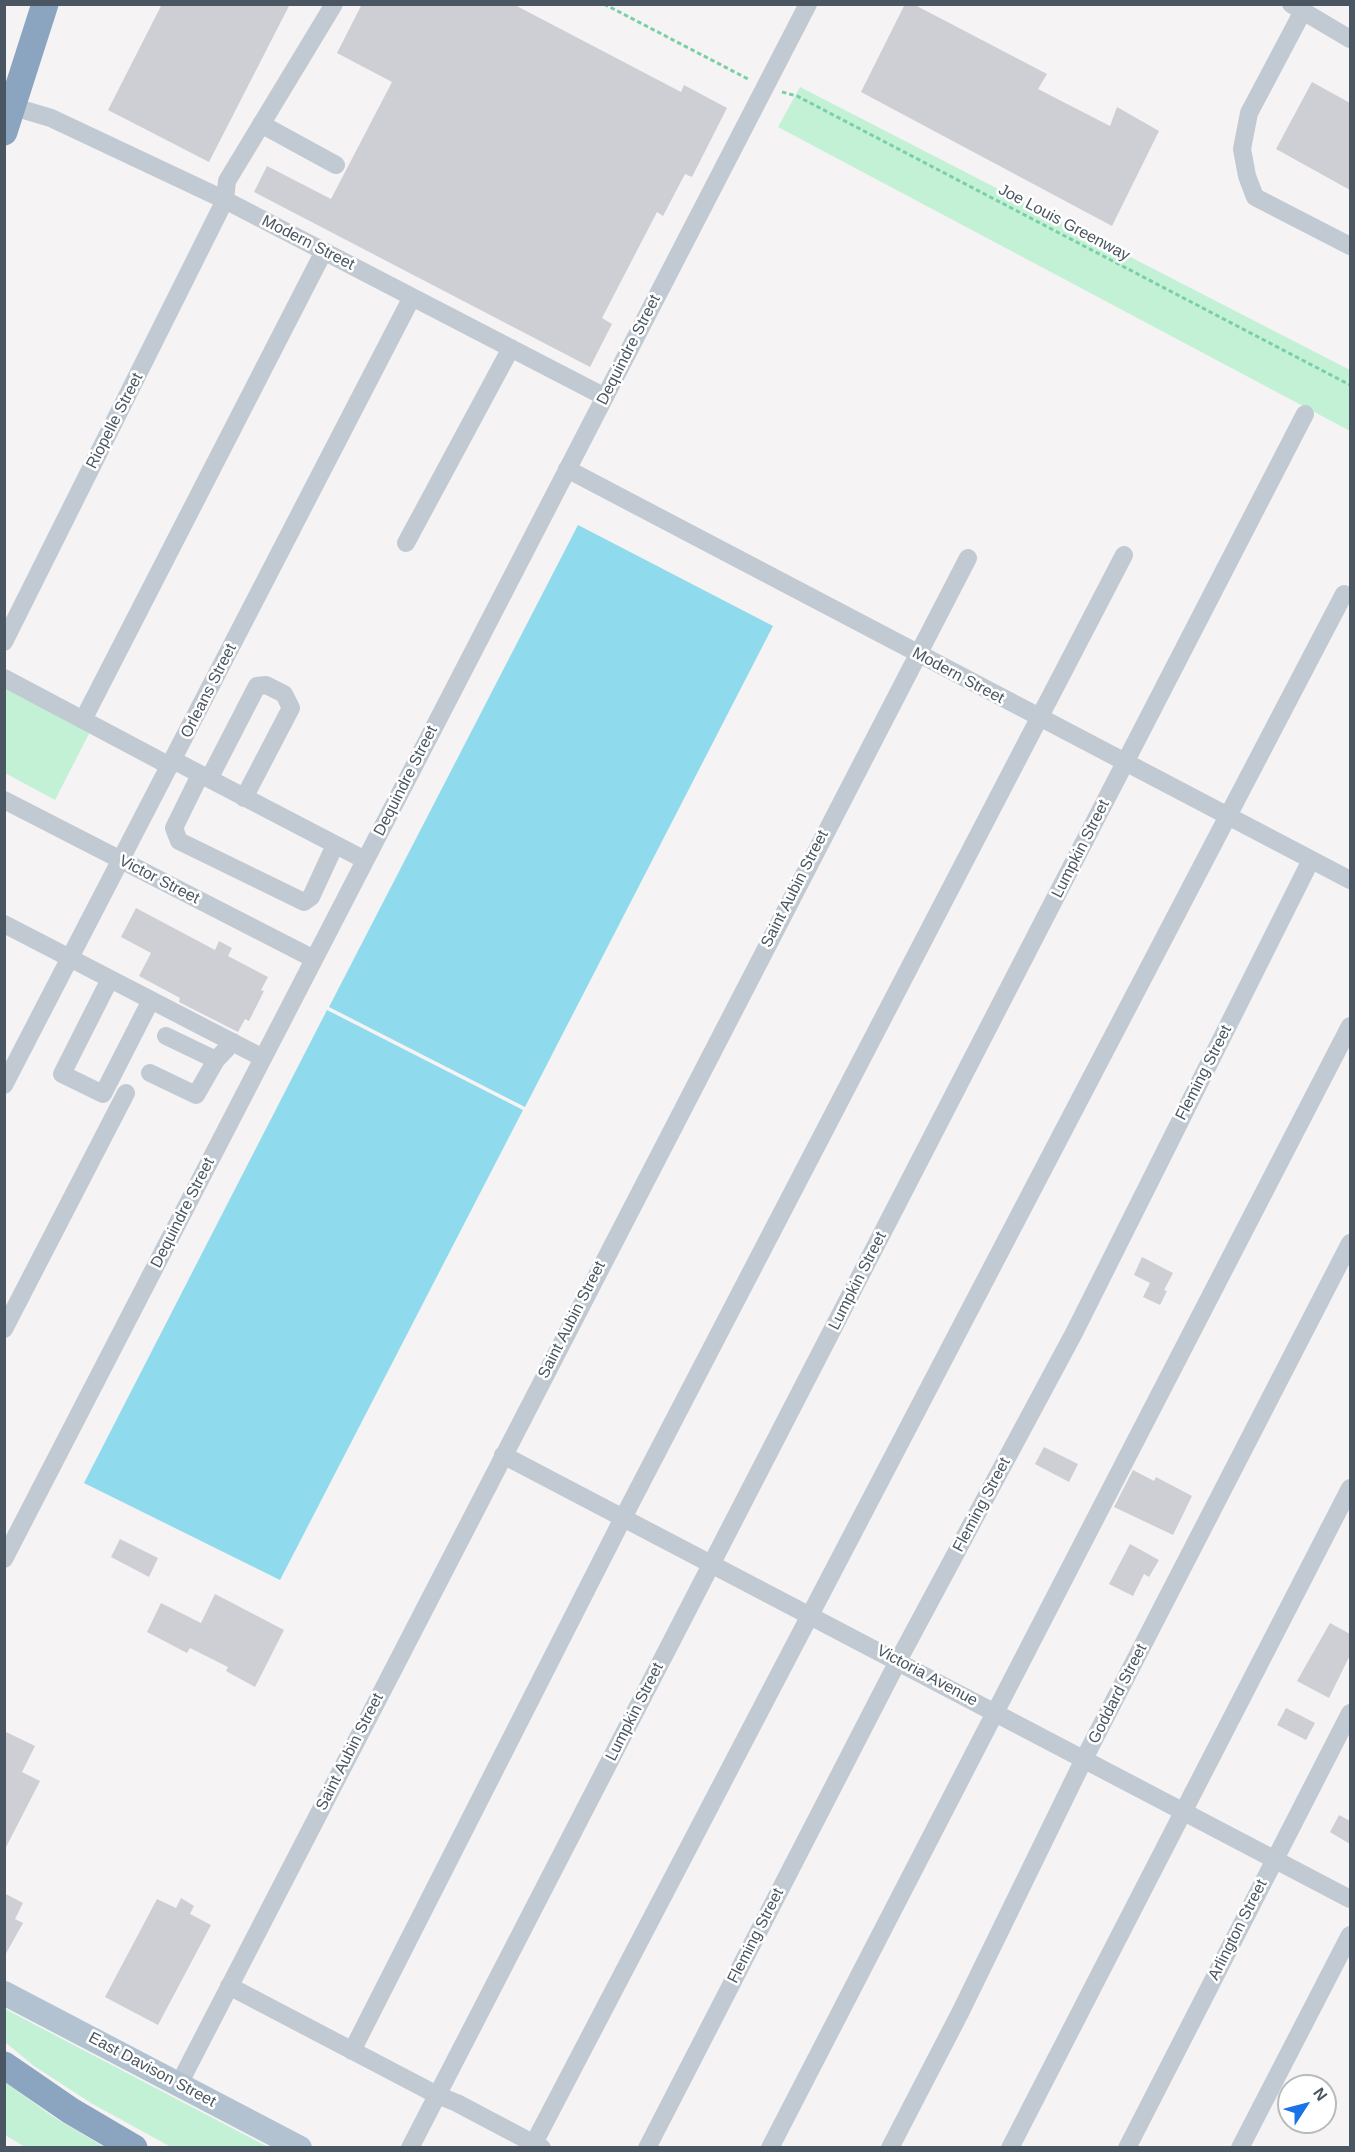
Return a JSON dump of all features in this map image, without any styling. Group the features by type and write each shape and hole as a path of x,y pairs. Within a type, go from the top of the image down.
{"highway":[{"path":"4,132 41,14"},
{"path":"4,2065 71,2111 134,2148"}],"main road":[{"name":"East Davison Street","path":"4,1993 300,2148"}],"street":[{"name":"Riopelle Street","path":"4,642 225,200 228,181 334,4"},
{"name":"Dequindre Street","path":"4,1559 808,4"},
{"path":"1350,39 1297,8 1249,113 1242,149 1255,197 1350,246"},
{"name":"Modern Street","path":"4,104 51,118 225,200 605,397"},
{"path":"261,124 336,165"},
{"path":"83,720 324,251"},
{"name":"Orleans Street","path":"4,1085 412,297"},
{"path":"406,543 511,348"},
{"name":"Lumpkin Street","path":"410,2148 1305,414"},
{"name":"Modern Street","path":"567,470 1350,880"},
{"path":"352,2051 623,1518 1124,555"},
{"name":"Saint Aubin Street","path":"179,2084 968,558"},
{"path":"229,1986 538,2145 810,1615 1344,594"},
{"path":"4,678 83,720 204,777 365,860"},
{"path":"244,798 291,708 284,694 266,685 257,686 174,828 178,841 304,902 311,897 335,845"},
{"name":"Victor Street","path":"4,800 314,959"},
{"name":"Fleming Street","path":"647,2148 898,1661 1074,1333 1311,860"},
{"path":"4,924 263,1058"},
{"path":"110,979 62,1074 103,1094 151,1000"},
{"path":"770,2148 1350,1026"},
{"path":"166,1036 216,1060"},
{"path":"150,1073 196,1095 216,1060 233,1042"},
{"path":"4,1329 126,1093"},
{"name":"Goddard Street","path":"890,2148 960,2013 1084,1759 1350,1243"},
{"name":"Victoria Avenue","path":"503,1455 1350,1899"},
{"path":"1010,2148 1350,1488"},
{"name":"Arlington Street","path":"1127,2148 1350,1713"},
{"path":"1240,2148 1350,1935"}],"path":[{"name":"Joe Louis Greenway","path":"604,4 765,87 797,96 1350,385"}],"green space":[{"path":"800,87 1350,370 1350,431 778,127"},
{"path":"4,680 93,726 55,800 5,773"},
{"path":"5,2009 268,2147 171,2147 91,2103 34,2066 5,2042"},
{"path":"5,2082 52,2116 104,2147 25,2147 5,2135"}],"water":[{"path":"578,525 773,626 525,1107 329,1007"},
{"path":"327,1010 523,1110 280,1580 84,1483"}],"building":[{"path":"162,4 290,4 209,162 108,110"},
{"path":"362,4 513,4 681,92 684,85 727,108 692,177 685,174 663,216 657,212 602,318 612,324 590,367 254,192 267,166 331,199 392,82 337,53"},
{"path":"905,4 913,4 1047,74 1038,89 1110,126 1117,107 1159,131 1112,226 861,92"},
{"path":"1312,82 1350,103 1350,190 1276,149"},
{"path":"136,908 215,950 219,941 232,948 228,956 268,977 261,990 264,991 249,1021 245,1019 238,1032 179,1002 180,998 139,976 151,953 121,937"},
{"path":"1142,1257 1173,1273 1164,1290 1167,1291 1160,1305 1143,1297 1150,1283 1134,1275"},
{"path":"1044,1447 1078,1464 1069,1482 1035,1464"},
{"path":"1133,1470 1154,1481 1156,1477 1192,1496 1173,1535 1114,1507"},
{"path":"120,1539 158,1558 149,1577 111,1557"},
{"path":"1130,1544 1159,1560 1149,1577 1144,1574 1133,1596 1109,1584"},
{"path":"215,1594 284,1630 255,1687 226,1671 228,1667 190,1648 187,1653 147,1632 161,1603 201,1623"},
{"path":"1330,1623 1350,1634 1350,1655 1329,1698 1297,1681"},
{"path":"1286,1708 1315,1723 1306,1740 1277,1725"},
{"path":"4,1731 35,1746 22,1772 40,1781 4,1851"},
{"path":"1339,1815 1350,1821 1350,1844 1330,1832"},
{"path":"4,1893 23,1903 15,1919 23,1923 4,1957"},
{"path":"181,1898 194,1906 190,1914 211,1925 158,2025 105,1997 157,1899 176,1908"}]}
